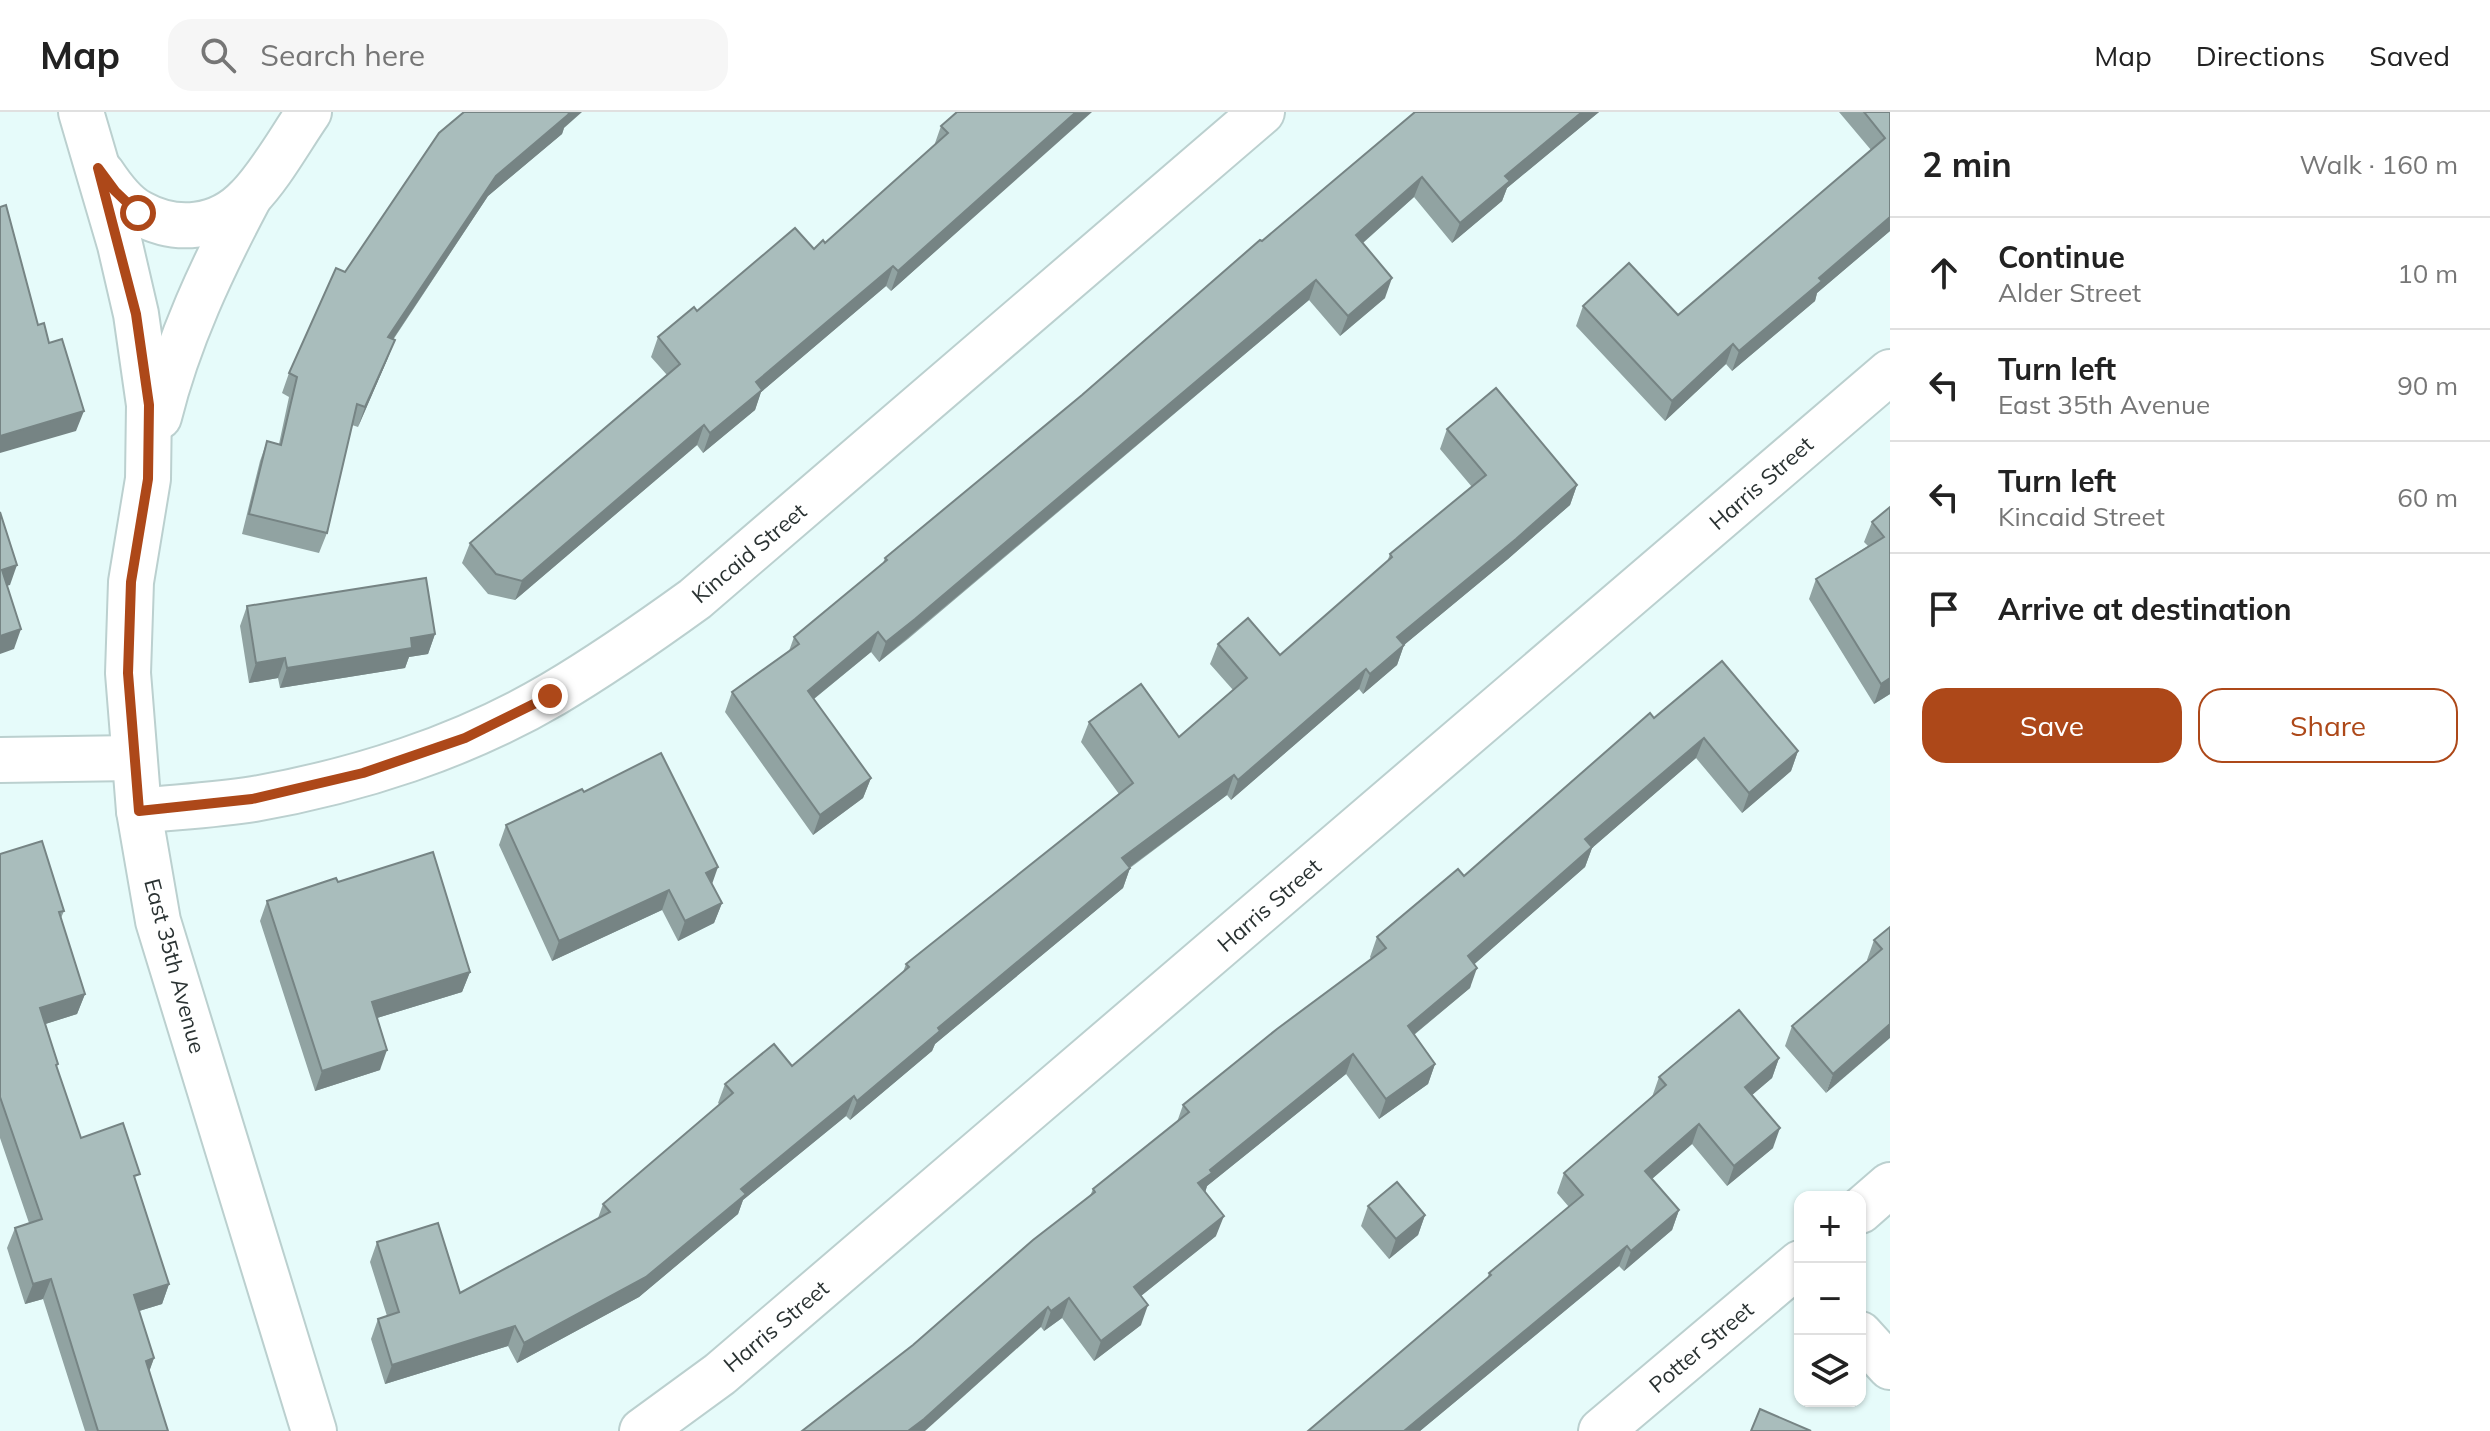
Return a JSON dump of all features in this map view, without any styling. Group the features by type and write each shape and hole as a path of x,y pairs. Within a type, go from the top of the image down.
{"street":[{"name":"East 35th Avenue","path":"81,112 120,245 144,354 149,405 148,479 131,582 128,673 139,811 158,921 314,1431"},
{"path":"148,479 170,375 224,244 249,198 309,112"},
{"name":"Kincaid Street","path":"139,811 252,799 363,773 465,738 563,688 695,599 1262,112"},
{"path":"98,168 115,191 138,213 163,223 185,227 219,218 249,198"},
{"name":"Harris Street","path":"642,1431 731,1364 1890,372"},
{"path":"0,760 134,758"},
{"path":"1866,1206 1890,1185"},
{"name":"Potter Street","path":"1601,1431 1794,1269"},
{"path":"1861,1335 1890,1367"}],"building":[{"path":"464,112 569,114 496,176 388,337 395,340 365,407 357,404 327,533 249,514 267,441 281,445 297,377 289,373 336,268 345,272 439,133"},
{"path":"957,112 1076,112 898,271 893,266 756,382 762,390 710,433 704,425 522,581 496,574 470,543 680,364 658,337 694,307 697,311 795,228 814,249 823,240 825,243 948,133 941,126"},
{"path":"1415,112 1582,112 1505,176 1510,181 1460,223 1422,177 1356,235 1392,278 1348,316 1316,280 915,619 886,642 878,632 808,691 871,778 820,815 732,692 799,644 794,637 887,560 885,558"},
{"path":"1864,112 1890,112 1890,217 1819,278 1822,281 1739,351 1733,344 1672,401 1583,306 1629,263 1678,315 1885,138"},
{"path":"6,205 38,325 44,323 49,343 62,339 84,411 0,436 0,207"},
{"path":"1496,388 1577,485 1397,637 1404,645 1370,674 1366,669 1238,780 1234,775 1122,858 1130,868 938,1028 940,1031 857,1101 854,1096 741,1189 746,1194 646,1277 524,1343 515,1326 392,1365 378,1319 399,1312 377,1242 438,1223 460,1293 610,1212 603,1204 733,1093 725,1084 774,1044 792,1066 909,967 906,964 1133,783 1089,722 1141,684 1179,737 1247,678 1218,644 1248,618 1280,655 1392,557 1390,554 1486,475 1447,429"},
{"path":"1890,507 1890,678 1881,684 1816,579 1884,537 1872,522"},
{"path":"0,512 17,565 2,570 21,629 0,636"},
{"path":"426,578 435,634 411,638 412,648 287,668 285,658 256,663 247,606"},
{"path":"1722,661 1798,751 1749,793 1704,738 1585,839 1592,847 1468,956 1477,968 1408,1026 1435,1064 1386,1099 1353,1054 1210,1170 1212,1173 1198,1183 1224,1216 1134,1287 1148,1305 1101,1341 1069,1298 1051,1311 1048,1307 908,1431 802,1431 913,1345 1033,1240 1095,1192 1093,1189 1189,1112 1183,1105 1277,1029 1386,948 1377,937 1458,869 1464,876 1650,713 1654,718"},
{"path":"661,753 718,867 706,873 722,903 685,921 669,890 559,941 506,825 582,789 584,792"},
{"path":"42,841 64,911 59,912 85,994 40,1008 81,1138 123,1123 140,1174 134,1176 169,1284 134,1295 154,1358 146,1361 168,1431 98,1431 51,1279 33,1284 15,1228 42,1219 0,1097 0,854"},
{"path":"433,852 470,972 372,1002 387,1050 322,1071 267,901 336,878 338,882"},
{"path":"1890,927 1890,1024 1833,1074 1792,1026 1882,949 1874,940"},
{"path":"1739,1010 1779,1058 1745,1087 1780,1128 1734,1166 1699,1124 1645,1171 1679,1210 1631,1251 1627,1246 1404,1431 1308,1431 1583,1195 1564,1173 1666,1085 1659,1077"},
{"path":"1397,1182 1425,1215 1396,1239 1368,1206"},
{"path":"1760,1409 1811,1431 1751,1431"}],"route":[{"path":"138,213 115,191 98,168 136,314 149,405 148,479 131,582 128,673 139,811 252,799 363,773 465,738 550,696"}]}
